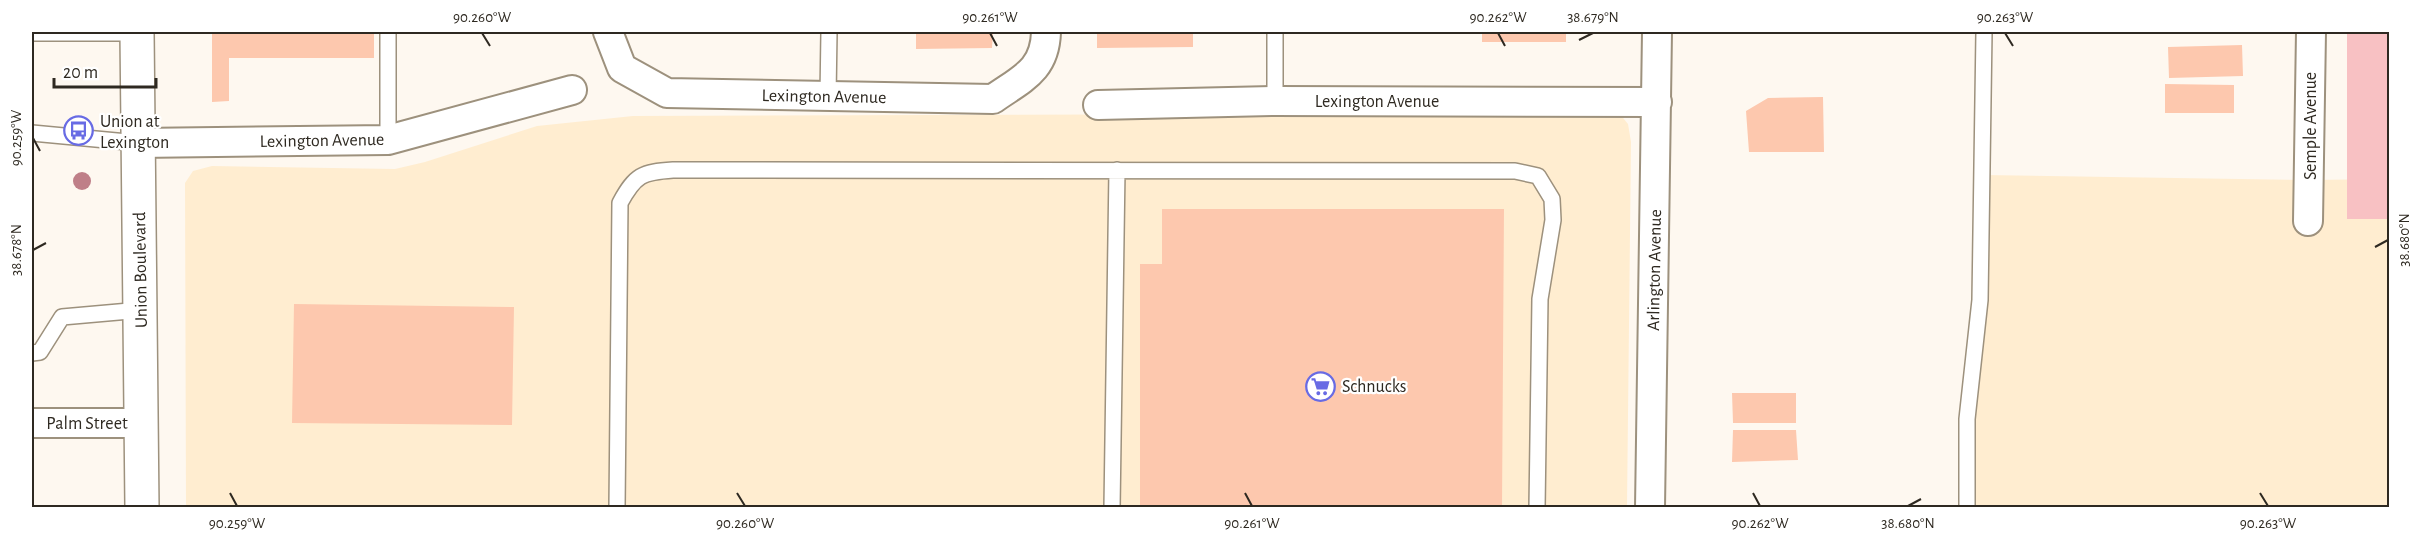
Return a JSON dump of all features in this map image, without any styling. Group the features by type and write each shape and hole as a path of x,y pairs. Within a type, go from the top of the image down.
{"main road":[{"name":"Union Boulevard","path":"137,32 143,423 142,507"}],"street":[{"name":"Lexington Avenue","path":"608,32 622,68 667,93 993,99 1039,64 1046,32"},
{"name":"Arlington Avenue","path":"1650,507 1657,32"},
{"name":"Semple Avenue","path":"2308,221 2311,32"},
{"name":"Lexington Avenue","path":"138,143 388,140 572,90"},
{"name":"Lexington Avenue","path":"1098,105 1275,101 1657,102"},
{"name":"Palm Street","path":"32,423 143,423"}],"lane":[{"path":"32,33 137,32"},
{"path":"388,32 388,140"},
{"path":"828,96 829,32"},
{"path":"1275,32 1275,101"},
{"path":"1967,507 1968,419 1980,300 1984,32"},
{"path":"32,133 138,143"},
{"path":"617,507 620,203 629,186 647,172 673,170 1515,171 1538,176 1552,199 1553,220 1540,299 1537,507"},
{"path":"1112,507 1117,170"},
{"path":"32,353 40,352 62,317 141,310"}],"shaded area":[{"path":"2347,32 2389,32 2389,219 2347,219"},
{"path":"1619,113 1628,124 1631,142 1627,507 186,507 185,183 193,171 212,166 395,169 425,162 537,126 633,116"},
{"path":"1982,175 2389,179 2389,507 1970,508"}],"building":[{"path":"212,32 374,32 374,58 229,58 229,101 212,102"},
{"path":"916,32 993,32 992,48 916,49"},
{"path":"1097,32 1193,32 1193,47 1097,48"},
{"path":"1482,32 1566,32 1566,42 1482,42"},
{"path":"2242,45 2243,76 2169,78 2168,47"},
{"path":"2165,84 2234,85 2234,113 2165,113"},
{"path":"1823,97 1824,152 1749,152 1746,111 1768,98"},
{"name":"Schnucks","path":"1162,209 1504,209 1502,508 1140,508 1140,264 1162,264"},
{"path":"294,304 514,307 512,425 292,423"},
{"path":"1732,393 1796,393 1796,423 1733,423"},
{"path":"1733,430 1796,430 1798,460 1732,462"}],"place":[{"name":"Union at Lexington","path":"79,131"},
{"name":"Schnucks","path":"1321,386"}]}
